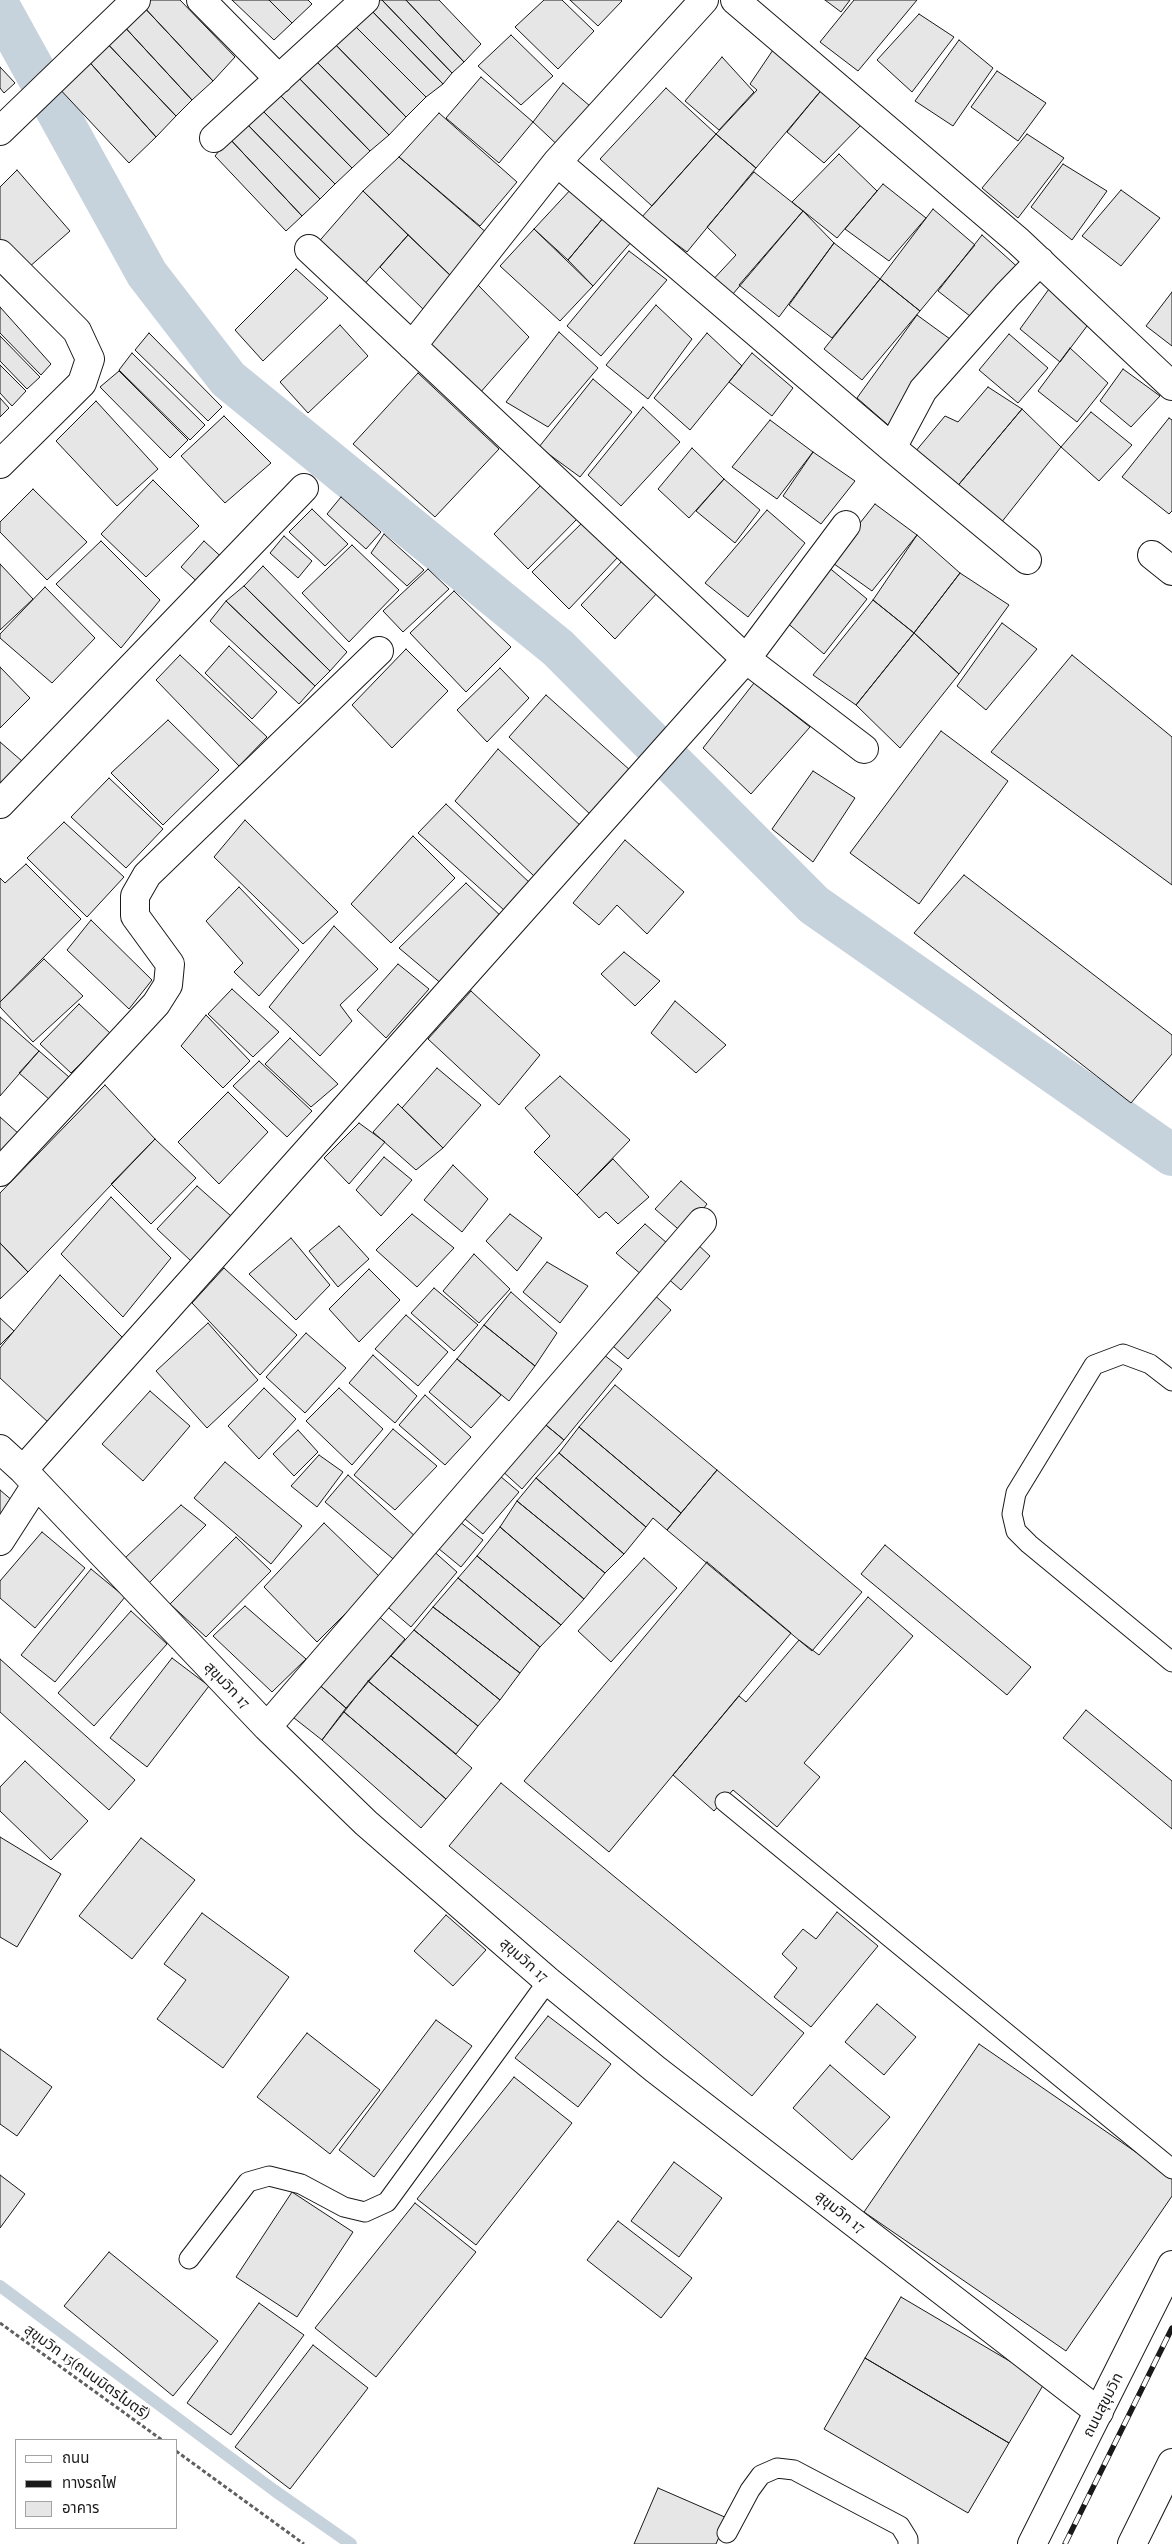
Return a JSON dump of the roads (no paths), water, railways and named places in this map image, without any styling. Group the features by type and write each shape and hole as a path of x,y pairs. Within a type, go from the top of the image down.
{"main road":[{"path":"0,131 136,0"},
{"path":"200,0 279,79"},
{"path":"214,138 365,0"},
{"path":"412,346 557,162 704,0"},
{"path":"735,0 1040,261 1172,386"},
{"path":"557,162 892,448 1027,560"},
{"path":"309,249 746,659 864,749"},
{"path":"0,254 77,331 90,359 82,384 0,464"},
{"path":"892,448 923,390 1007,295 1040,261"},
{"path":"0,804 304,488"},
{"path":"0,1541 29,1477 746,659 846,526"},
{"path":"0,1172 156,1004 168,985 170,964 135,916 135,896 147,875 378,651"},
{"path":"267,1726 702,1222"},
{"name":"สุขุมวิท 17","path":"0,1449 267,1726 366,1823 548,1982 655,2069 1099,2412"},
{"name":"ถนนสุขุมวิท","path":"1032,2544 1172,2265"},
{"path":"1132,2544 1172,2463"}],"lane":[{"path":"1172,1381 1150,1364 1123,1354 1094,1364 1016,1493 1012,1514 1016,1531 1029,1544 1172,1662"},
{"path":"725,1802 1172,2169"},
{"path":"189,2259 248,2182 269,2176 293,2182 344,2208 364,2212 387,2202 548,1982"},
{"path":"727,2533 750,2490 761,2475 777,2468 794,2470 900,2526 908,2539 908,2544"}],"waterway":[{"path":"0,8 147,274 228,379 558,648 814,905 1172,1155"},
{"path":"0,2286 275,2491 351,2544"}],"railway":[{"path":"1065,2544 1172,2328"}]}
